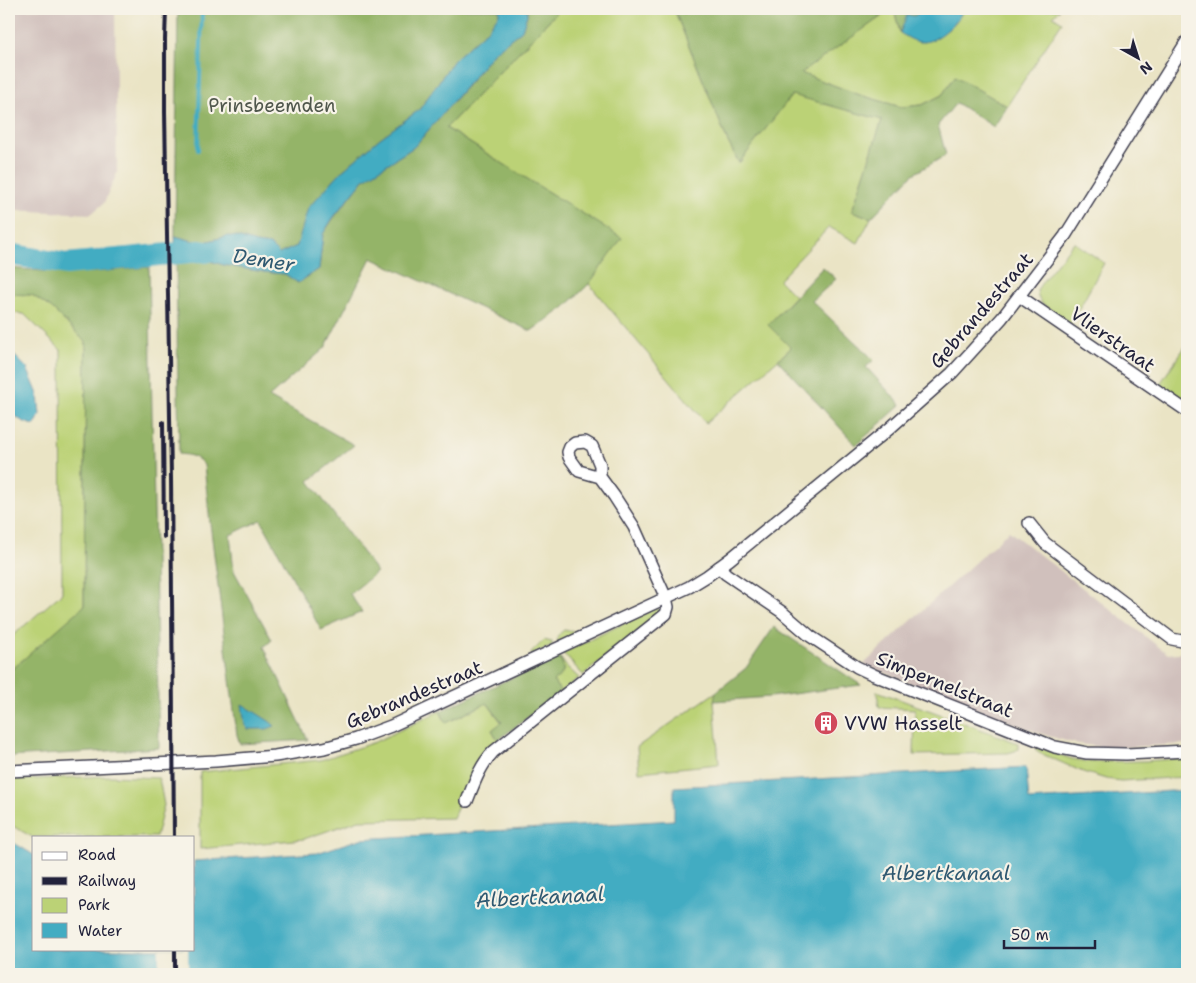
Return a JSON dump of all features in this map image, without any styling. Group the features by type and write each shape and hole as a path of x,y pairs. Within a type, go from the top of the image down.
{"street":[{"name":"Gebrandestraat","path":"9,771 216,761 275,756 324,748 356,739 390,726 689,587 719,567 890,429 952,373 1002,318 1065,236 1187,41"},
{"name":"Vlierstraat","path":"1019,296 1187,411"},
{"path":"467,801 479,771 493,752 666,614 668,607 666,598 634,527 600,477"},
{"path":"1029,523 1045,542 1172,639 1187,642"},
{"name":"Simpernelstraat","path":"719,567 726,574 782,612 810,636 857,667 1055,747 1087,753 1126,754 1187,751"}],"shaded area":[{"path":"9,9 115,9 117,173 104,203 91,214 9,210"},
{"path":"1009,531 1168,654 1187,652 1187,744 1108,748 1073,743 1042,734 864,664"}],"green space":[{"name":"Prinsbeemden","path":"178,9 499,9 499,14 488,29 454,60 419,110 379,139 339,174 309,208 297,246 279,254 270,245 237,237 228,236 201,243 175,236"},
{"path":"527,9 560,9 446,128 622,238 589,284 564,308 531,331 371,258 325,348 269,397 354,445 309,481 377,572 350,594 362,612 321,630 261,520 230,535 234,571 272,640 264,647 308,740 240,744 237,735 204,465 193,456 179,454 176,261 203,259 224,265 285,274 298,283 319,269 323,234 364,179 414,147 494,52 522,30"},
{"path":"560,9 674,9 728,142 739,163 792,94 882,120 852,211 871,218 858,243 829,227 779,280 795,296 768,325 791,348 706,423 589,284 621,238 446,128"},
{"path":"674,9 892,9 801,73 860,95 901,107 922,105 942,95 955,76 1007,106 994,127 956,103 938,125 946,155 912,175 871,218 852,211 882,120 792,95 739,163 728,142"},
{"path":"894,9 900,33 924,42 948,30 964,9 1060,9 1053,16 1062,22 1007,106 955,77 942,95 922,105 901,107 860,95 800,73"},
{"path":"894,9 928,9 914,16 900,33"},
{"path":"1074,242 1104,263 1071,324 1041,303 1037,290"},
{"path":"149,267 159,748 9,757 9,672 84,606 86,342 51,308 32,295 9,294 9,268 96,272"},
{"path":"823,267 836,279 812,301 874,360 866,367 901,405 856,445 778,360 791,348 768,325"},
{"path":"9,294 32,295 51,308 86,342 84,607 9,672 9,639 62,593 61,350 24,314 9,313"},
{"path":"1187,344 1187,404 1159,385"},
{"path":"655,608 661,610 661,613 583,675 563,653"},
{"path":"774,627 861,685 770,697 714,701 716,692 746,668"},
{"path":"564,630 578,633 558,643 558,635"},
{"path":"544,640 552,642 552,646 532,655 531,653"},
{"path":"559,656 566,666 579,678 561,692 553,681 563,670"},
{"path":"559,656 563,670 553,681 561,692 498,740 492,730 502,722 487,703 446,723 440,711"},
{"path":"877,691 1018,743 1018,749 1008,753 914,755 915,709 879,707"},
{"path":"716,692 714,701 719,764 639,772 637,747"},
{"path":"487,703 502,723 492,730 498,740 486,750 476,765 453,818 359,820 304,839 200,849 200,772 321,760 375,742 440,711 446,723"},
{"path":"1037,747 1072,759 1091,762 1187,758 1187,777 1121,781 1106,779 1083,772 1042,754 1035,749"},
{"path":"110,776 159,778 164,805 156,836 32,837 9,824 9,780"}],"water":[{"path":"499,9 527,9 522,30 494,52 414,147 364,179 333,218 323,234 319,269 298,283 285,274 224,265 203,259 176,261 175,236 201,243 228,236 237,237 270,245 279,254 297,246 308,208 339,174 379,139 419,110 454,60 488,29 499,14"},
{"path":"928,9 964,9 957,20 935,39 922,42 916,41 900,33 907,15 914,16"},
{"path":"9,350 27,368 38,394 40,415 35,425 21,420 9,410"},
{"path":"242,704 275,726 267,729 248,729 245,726"},
{"name":"Albertkanaal","path":"1026,767 1029,800 1187,790 1187,974 9,974 9,840 32,854 32,950 195,950 195,861 317,853 360,839 674,820 674,787"}],"pier":[{"path":"159,950 188,950 188,974 159,974"}],"waterway":[{"path":"198,150 202,9"},
{"name":"Demer","path":"9,254 66,264 200,251 206,252"}],"railway":[{"path":"166,9 165,112 174,836"},
{"path":"163,422 164,537"},
{"path":"175,950 175,974"}],"place":[{"name":"VVW Hasselt","path":"826,723"}]}
